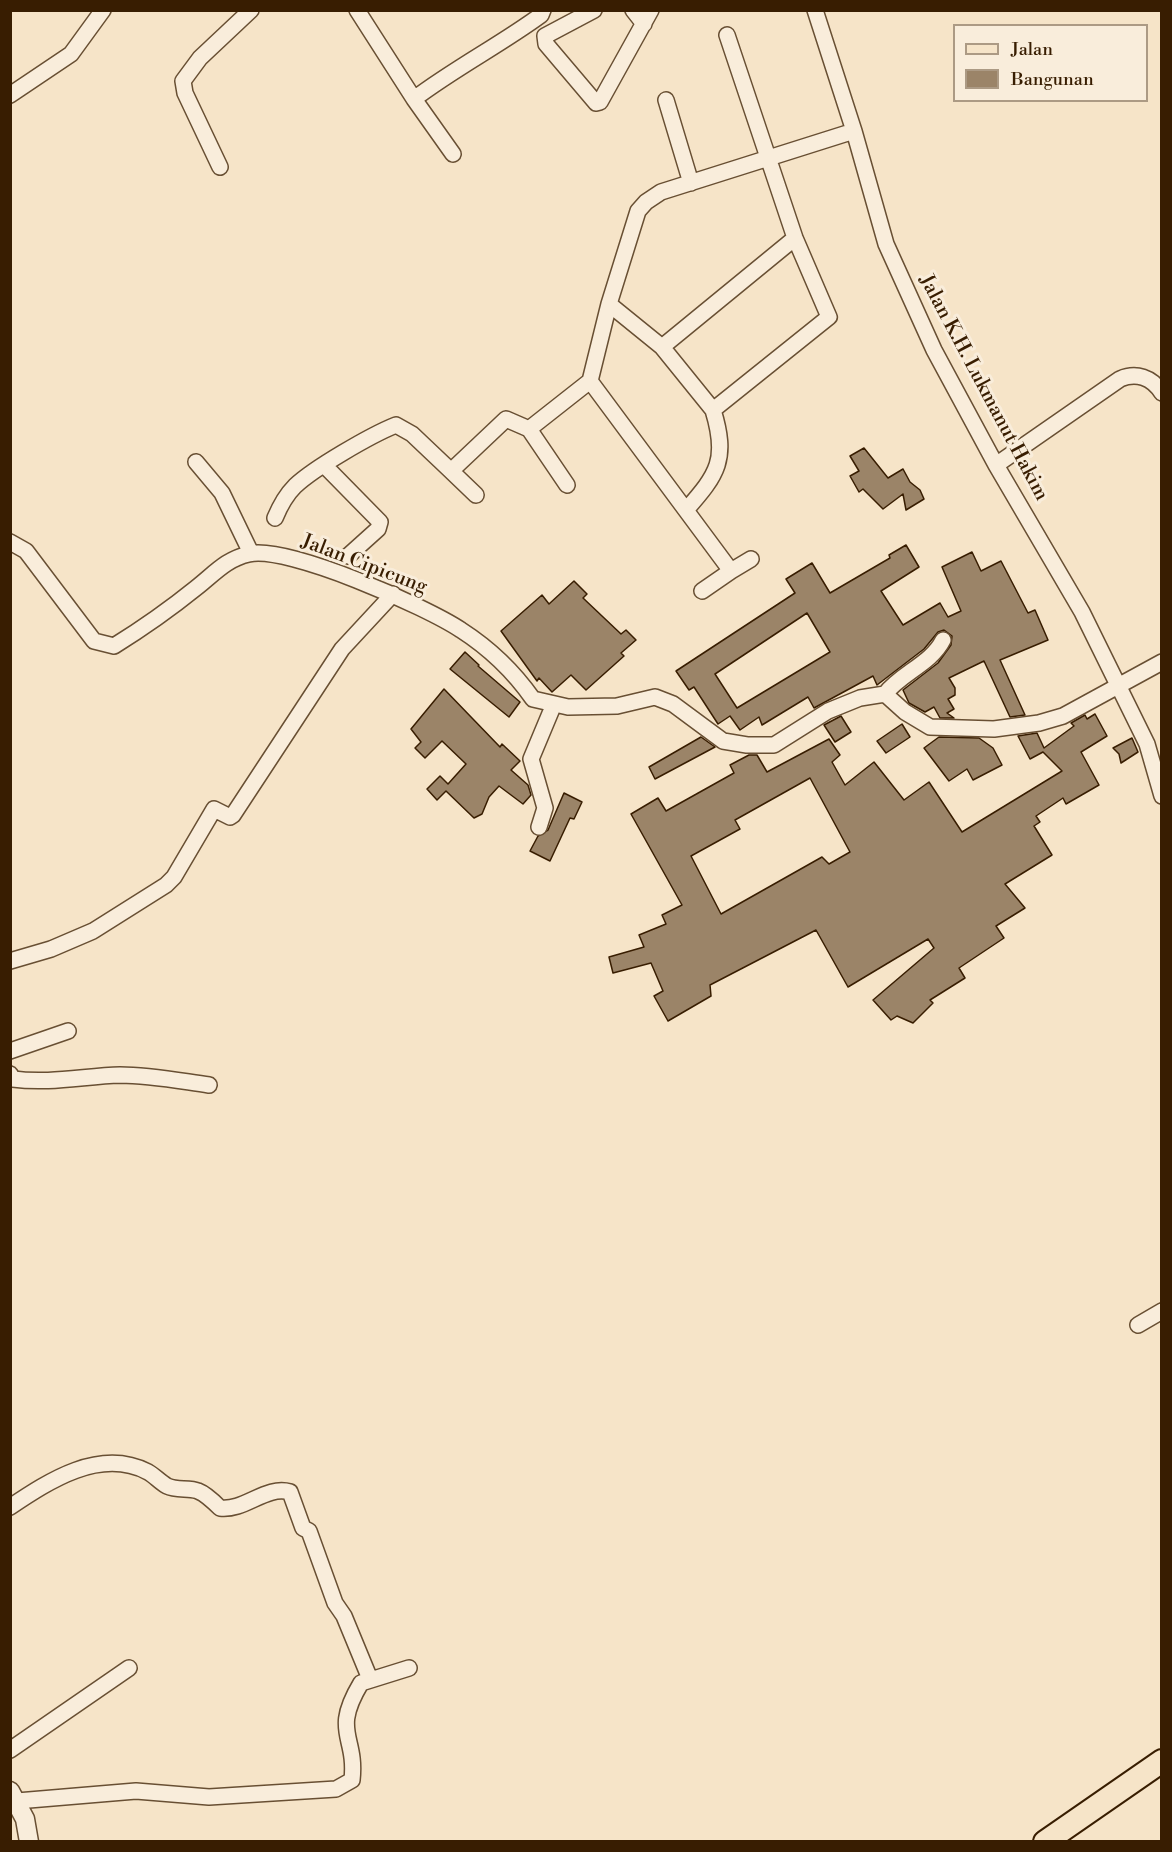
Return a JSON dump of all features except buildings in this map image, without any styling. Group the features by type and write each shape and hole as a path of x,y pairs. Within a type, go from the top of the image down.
{"main road":[{"path":"1045,1842 1161,1761"}],"street":[{"path":"10,95 71,54 103,10"},
{"path":"220,167 185,93 183,81 200,58 251,10"},
{"path":"357,10 414,99 453,154"},
{"path":"414,99 439,80 515,34 541,15 543,10"},
{"path":"594,10 545,36 546,44 596,103 600,102 648,17 633,10"},
{"name":"Jalan K.H. Lukmanut Hakim","path":"814,10 854,131 886,244 934,350 996,465 1082,612 1147,744 1161,796"},
{"path":"713,410 829,317 795,238 727,35"},
{"path":"666,100 691,183"},
{"path":"528,429 590,381 609,304 641,206 661,192 854,131"},
{"path":"662,347 795,238"},
{"path":"609,304 662,347 713,410 719,430 719,466 711,483 686,510"},
{"path":"996,465 1129,375 1140,376 1158,387 1161,393"},
{"path":"590,381 731,571"},
{"path":"451,471 506,419 528,429 567,485"},
{"path":"275,518 294,486 352,448 396,425 412,434 476,495"},
{"path":"10,542 26,551 94,641 114,646 199,586 221,566 253,553 222,493 196,462"},
{"path":"325,466 380,522 378,529 348,556"},
{"name":"Jalan Cipicung","path":"253,553 296,559 393,594 461,630 517,676 533,699 568,708 617,706 655,697 673,704 723,741 774,745 828,711 860,698 885,694"},
{"path":"702,591 751,559"},
{"path":"10,962 51,949 93,931 174,878 214,809 230,817 233,815 342,649 393,594"},
{"path":"943,640 931,656 903,675 885,694 905,712 930,727 994,729 1038,723 1063,716 1161,662"},
{"path":"538,827 545,808 531,759 554,704"},
{"path":"10,1051 68,1031"},
{"path":"10,1074 13,1079 31,1081 122,1075 164,1078 209,1086"},
{"path":"1138,1325 1158,1313 1161,1329"},
{"path":"10,1507 51,1480 82,1468 118,1464 147,1472 168,1486 182,1490 197,1490 220,1508 240,1506 282,1490 290,1492 303,1528 309,1531 335,1603 344,1616 370,1679"},
{"path":"10,1750 129,1668"},
{"path":"29,1842 25,1819 14,1796 136,1791 209,1797 336,1789 352,1780 353,1770 345,1731 347,1709 361,1683 409,1668"}]}
